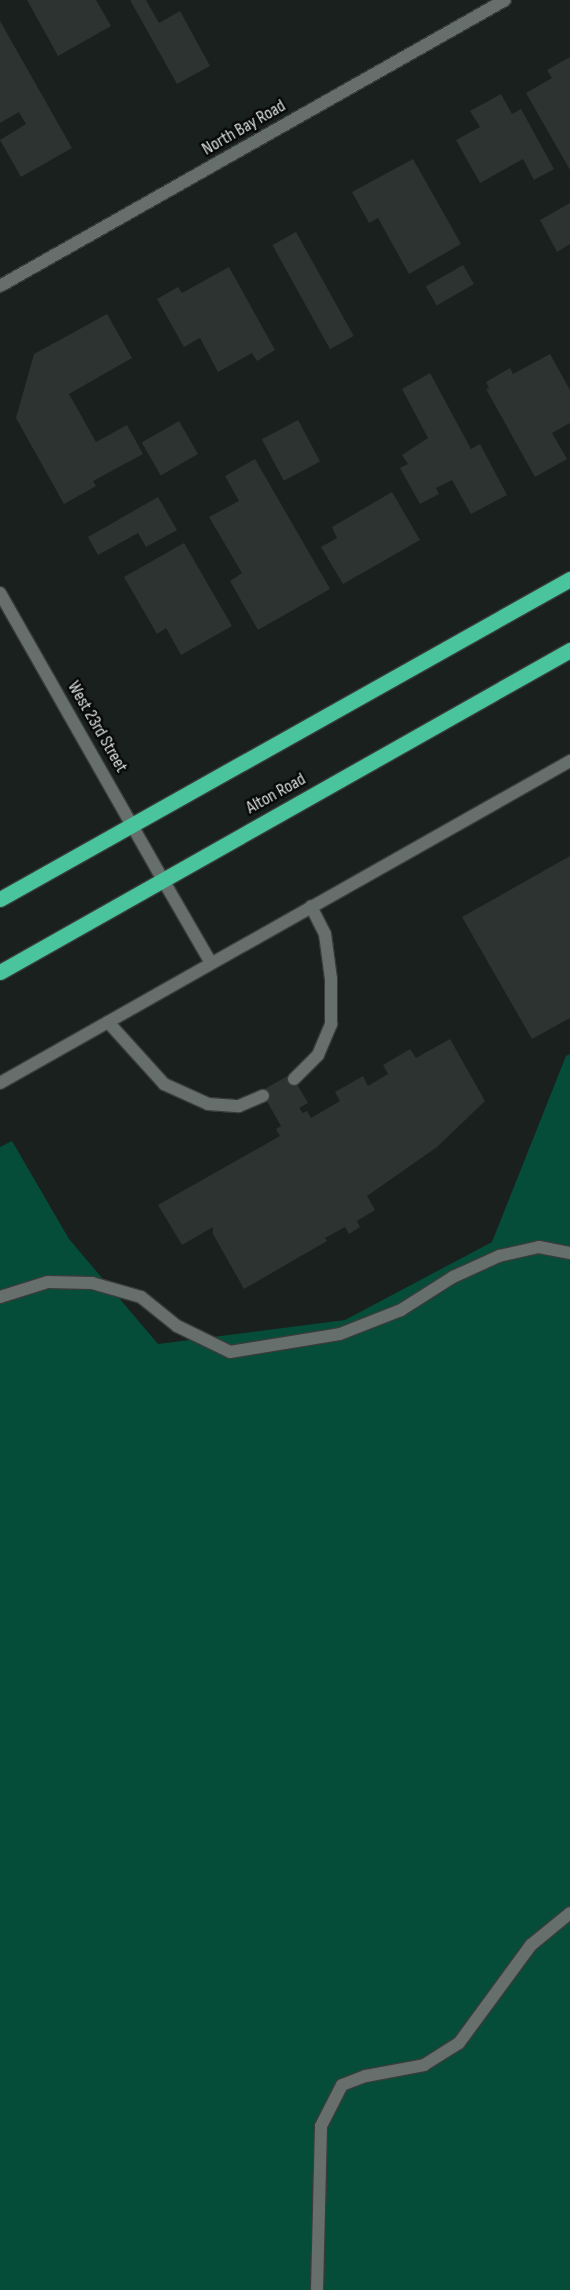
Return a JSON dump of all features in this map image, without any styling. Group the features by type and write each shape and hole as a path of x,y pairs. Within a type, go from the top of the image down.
{"highway":[{"path":"0,899 570,578"},
{"name":"Alton Road","path":"0,972 570,650"}],"street":[{"name":"North Bay Road","path":"0,286 505,0"},
{"name":"West 23rd Street","path":"0,592 210,963"},
{"path":"0,1083 311,906 570,762"},
{"path":"294,1079 318,1055 331,1024 331,979 325,934 311,906"},
{"path":"108,1022 164,1084 172,1088 208,1104 239,1106 264,1096"},
{"path":"0,1297 48,1282 92,1283 141,1297 178,1326 230,1352 340,1334 401,1310 452,1277 498,1256 539,1247 570,1253"},
{"path":"318,2290 321,2126 342,2085 366,2076 424,2065 460,2043 531,1945 570,1913"}],"green space":[{"path":"570,1054 570,2290 0,2290 0,1147 12,1141 69,1239 158,1344 345,1320 492,1242 566,1056"}],"building":[{"path":"27,0 96,0 111,26 58,56"},
{"path":"130,0 146,0 159,23 180,11 210,66 177,84"},
{"path":"0,21 72,148 21,177 0,140 26,124 19,112 0,123"},
{"path":"570,57 570,170 526,93 552,78 547,70"},
{"path":"501,94 512,114 521,109 554,169 534,180 523,159 480,183 456,140 480,127 470,111"},
{"path":"413,159 461,244 409,274 378,218 369,223 352,192"},
{"path":"570,203 570,244 557,252 540,220"},
{"path":"296,232 354,336 330,349 272,245"},
{"path":"463,265 474,284 437,306 426,286"},
{"path":"229,267 275,350 257,361 252,353 218,372 200,338 184,347 157,299 178,287 182,293"},
{"path":"107,314 132,358 69,394 96,442 127,425 143,454 93,481 96,486 64,504 16,418 34,354"},
{"path":"550,354 570,390 570,423 552,433 567,459 535,477 486,389 489,388 486,382 510,368 513,374"},
{"path":"430,373 471,449 480,444 507,495 471,514 452,480 436,488 439,494 420,504 400,468 408,464 402,455 428,438 402,389"},
{"path":"298,420 320,461 284,481 262,439"},
{"path":"179,421 198,454 161,475 142,442"},
{"path":"255,459 330,589 258,630 230,581 242,573 209,517 239,501 225,476"},
{"path":"392,492 420,540 343,584 321,547 337,538 332,527"},
{"path":"158,497 177,530 146,547 138,533 98,555 88,537"},
{"path":"184,543 232,626 181,655 166,628 157,634 124,577"},
{"path":"570,856 570,1018 532,1039 462,917"},
{"path":"450,1039 485,1101 437,1147 367,1196 375,1210 357,1221 360,1227 349,1234 345,1227 325,1238 327,1241 244,1289 213,1234 213,1227 182,1245 158,1205 280,1136 276,1129 281,1126 261,1091 291,1074 308,1103 299,1108 303,1113 307,1111 311,1118 340,1101 335,1092 363,1076 368,1086 388,1074 383,1065 410,1049 416,1058"}]}
